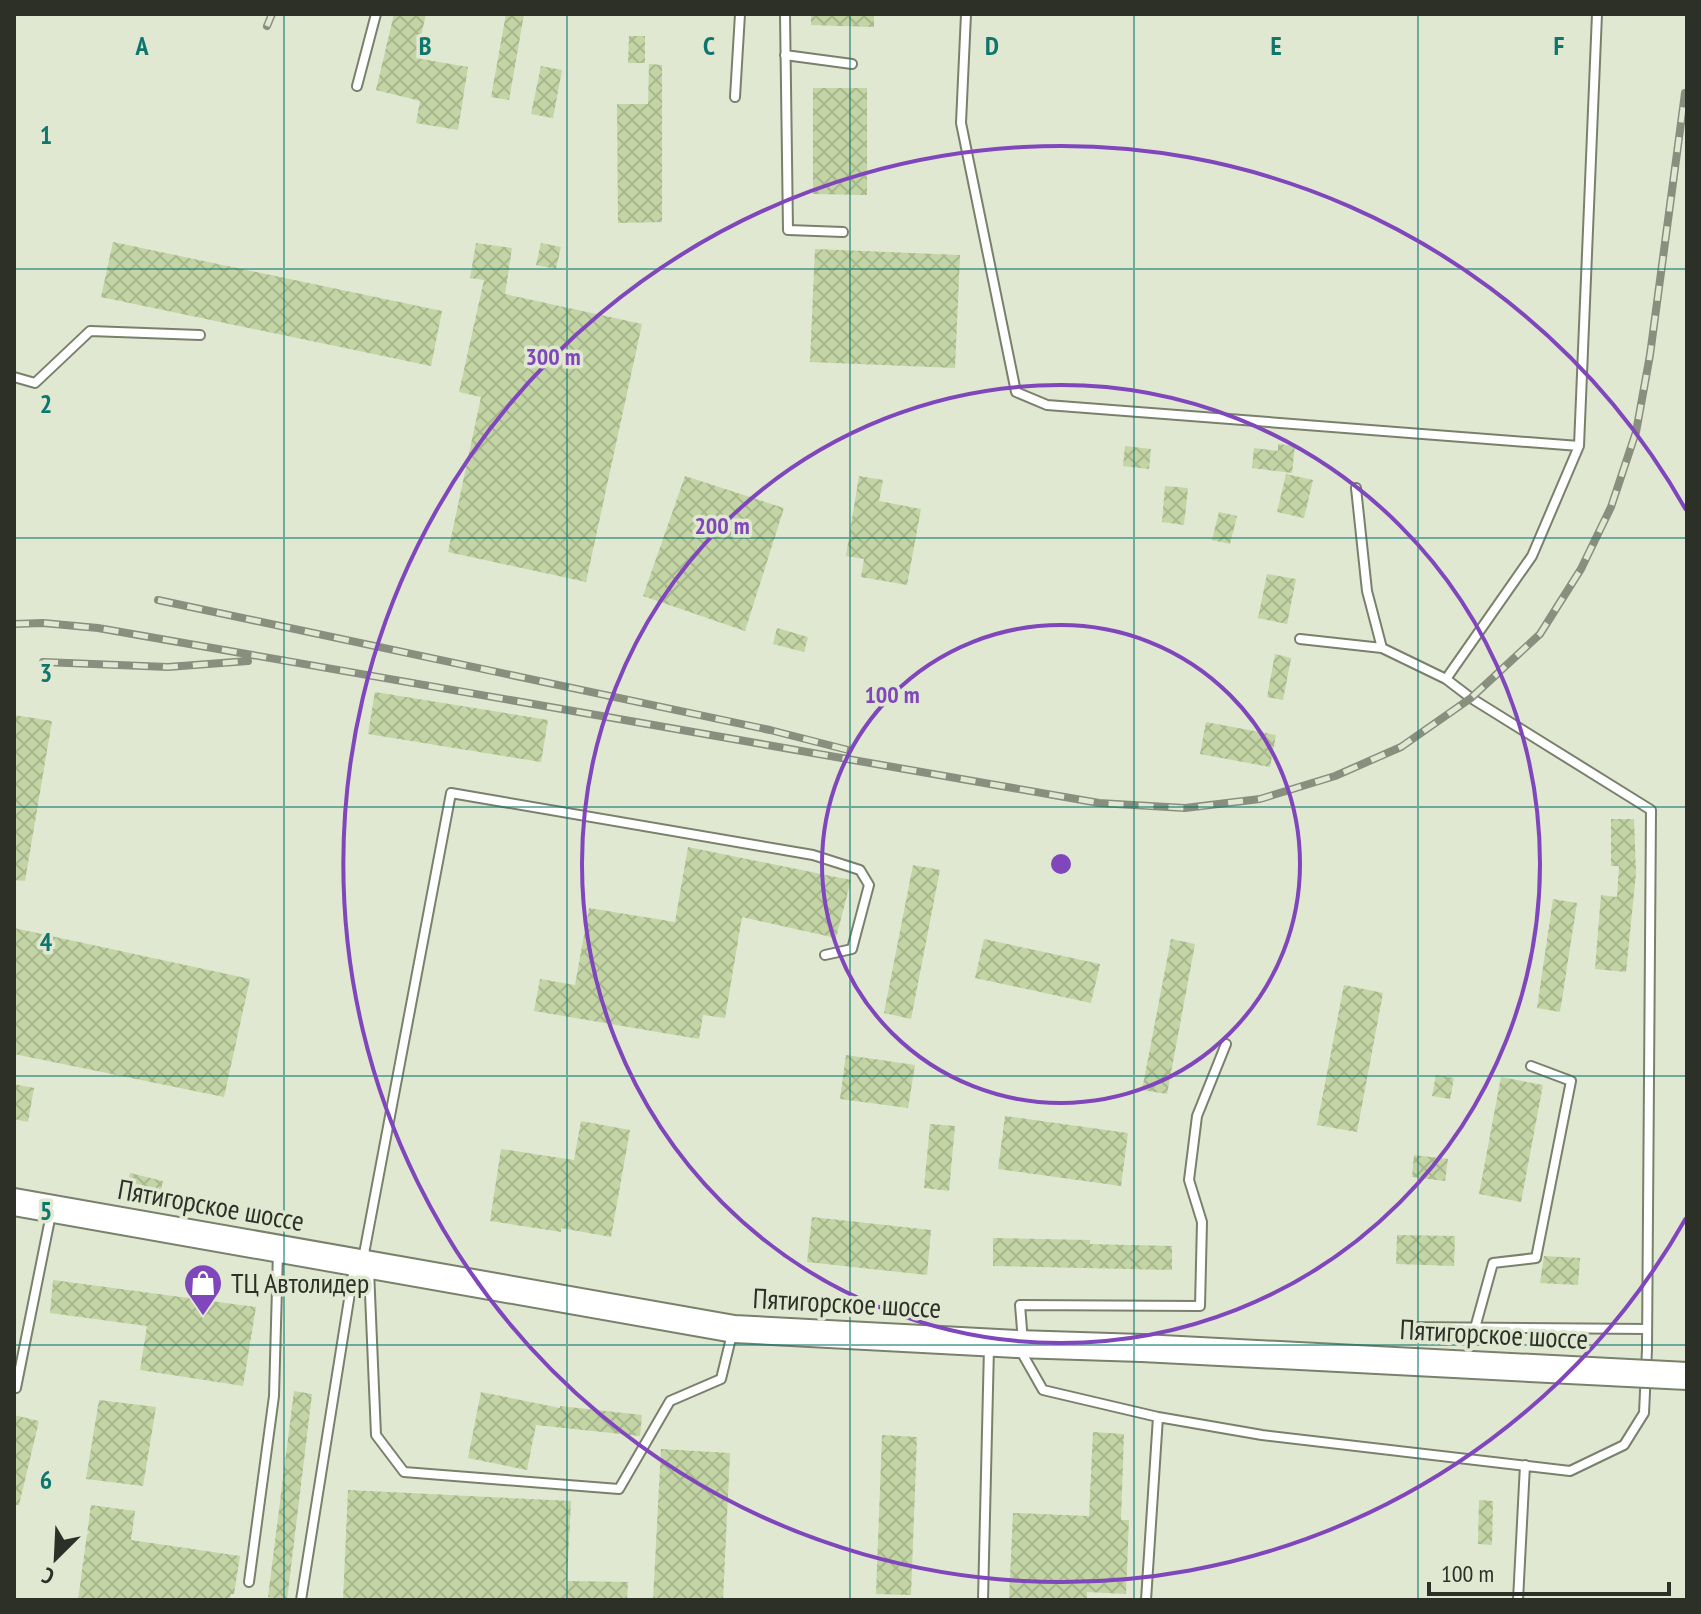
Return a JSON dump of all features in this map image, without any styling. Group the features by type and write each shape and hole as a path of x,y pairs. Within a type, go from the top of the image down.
{"main road":[{"name":"Пятигорское шоссе","path":"14,1202 734,1329 1687,1376"}],"lane":[{"path":"357,86 376,14"},
{"path":"735,97 740,14"},
{"path":"785,14 788,230 843,232"},
{"path":"966,14 961,123 1016,392 1047,405 1579,446"},
{"path":"1446,679 1532,556 1579,446 1597,14"},
{"path":"785,55 852,64"},
{"path":"14,377 35,383 90,331 200,335"},
{"path":"1356,488 1367,591 1382,648"},
{"path":"1226,1044 1197,1116 1189,1180 1202,1222 1200,1306 1020,1305 1020,1344 1043,1390 1158,1417 1262,1435 1570,1471 1624,1445 1644,1413 1651,810 1471,698 1446,679 1382,648 1300,639"},
{"path":"301,1600 451,793 813,855 860,870 869,885 852,949 825,955"},
{"path":"1475,1328 1493,1263 1536,1258 1571,1081 1531,1066"},
{"path":"16,1388 52,1209"},
{"path":"249,1582 274,1396 278,1249"},
{"path":"362,1264 376,1435 404,1472 619,1489 670,1401 721,1379 734,1329"},
{"path":"1405,1327 1647,1329"},
{"path":"983,1600 989,1342"},
{"path":"1146,1600 1158,1417"},
{"path":"1518,1600 1525,1465"}],"building":[{"path":"394,14 426,14 416,58 468,67 458,130 416,123 420,101 376,90"},
{"path":"506,14 524,14 509,100 491,97"},
{"path":"811,14 874,14 874,27 811,25"},
{"path":"629,36 645,36 645,63 628,63"},
{"path":"649,64 662,65 662,222 618,223 617,104 648,104"},
{"path":"541,66 562,70 553,118 531,114"},
{"path":"813,88 867,88 867,195 813,194"},
{"path":"113,242 442,311 431,366 101,297"},
{"path":"476,243 512,248 505,294 642,324 586,582 448,552 481,397 459,392 484,280 470,278"},
{"path":"541,243 561,247 556,269 536,265"},
{"path":"815,249 960,255 955,368 810,362"},
{"path":"1278,444 1295,446 1292,473 1252,468 1254,448 1278,451"},
{"path":"1125,446 1151,449 1149,469 1123,466"},
{"path":"1286,474 1313,480 1304,518 1277,512"},
{"path":"685,476 784,508 745,631 643,596"},
{"path":"859,476 883,480 879,501 921,509 907,585 861,577 864,559 846,556"},
{"path":"1165,486 1188,488 1184,525 1162,522"},
{"path":"1219,512 1237,516 1230,544 1212,540"},
{"path":"1267,574 1296,579 1287,624 1258,618"},
{"path":"777,628 808,637 804,652 773,644"},
{"path":"1275,654 1291,658 1283,700 1267,697"},
{"path":"375,692 548,720 541,762 368,734"},
{"path":"14,715 52,721 25,881 14,880"},
{"path":"1206,722 1276,735 1270,767 1200,754"},
{"path":"1611,819 1634,819 1636,873 1626,972 1595,969 1601,895 1617,897 1619,866 1611,866"},
{"path":"688,847 851,880 836,938 742,917 725,1018 703,1015 699,1039 534,1011 540,979 575,985 589,908 675,922"},
{"path":"913,865 940,870 911,1019 884,1013"},
{"path":"1553,899 1577,903 1560,1012 1537,1008"},
{"path":"14,928 250,979 224,1097 14,1054"},
{"path":"984,939 1100,964 1091,1003 975,978"},
{"path":"1171,939 1195,944 1167,1094 1142,1090"},
{"path":"1344,985 1383,993 1357,1132 1317,1125"},
{"path":"846,1055 915,1065 908,1108 840,1099"},
{"path":"1436,1075 1454,1078 1450,1099 1432,1096"},
{"path":"1501,1077 1543,1085 1521,1202 1479,1194"},
{"path":"14,1084 34,1088 28,1122 14,1119"},
{"path":"1005,1116 1128,1133 1121,1186 998,1169"},
{"path":"581,1121 630,1130 611,1237 490,1221 501,1149 574,1160"},
{"path":"930,1124 955,1126 949,1191 924,1188"},
{"path":"1414,1155 1448,1159 1445,1181 1412,1177"},
{"path":"130,1173 163,1181 160,1194 127,1186"},
{"path":"812,1217 931,1230 927,1275 807,1262"},
{"path":"1397,1235 1455,1236 1454,1266 1396,1264"},
{"path":"993,1238 1172,1246 1172,1270 993,1266"},
{"path":"1544,1256 1580,1258 1578,1285 1540,1283"},
{"path":"53,1280 256,1307 243,1386 140,1370 147,1326 50,1313"},
{"path":"294,1391 312,1394 287,1600 268,1597"},
{"path":"481,1392 560,1408 642,1415 640,1436 536,1425 527,1470 468,1458"},
{"path":"99,1400 156,1407 143,1486 86,1479"},
{"path":"14,1415 39,1421 19,1505 14,1505"},
{"path":"1093,1432 1124,1434 1121,1520 1129,1520 1126,1594 1087,1592 1087,1600 1009,1600 1013,1513 1089,1516"},
{"path":"882,1435 917,1437 911,1595 876,1594"},
{"path":"661,1449 730,1453 723,1600 653,1600"},
{"path":"348,1490 571,1501 567,1581 628,1582 627,1600 343,1600"},
{"path":"1479,1500 1493,1501 1492,1545 1478,1544"},
{"path":"91,1505 135,1511 131,1540 240,1556 234,1594 231,1594 230,1600 78,1600"}],"railway":[{"path":"267,26 272,14"},
{"path":"14,624 98,628 1099,803 1185,808 1260,799 1335,776 1401,747 1471,698 1540,634 1581,569 1611,507 1636,432 1650,355 1685,93"},
{"path":"158,600 770,730 848,750"},
{"path":"43,662 168,667 248,661"}],"place":[{"name":"ТЦ Автолидер","path":"203,1317"}]}
